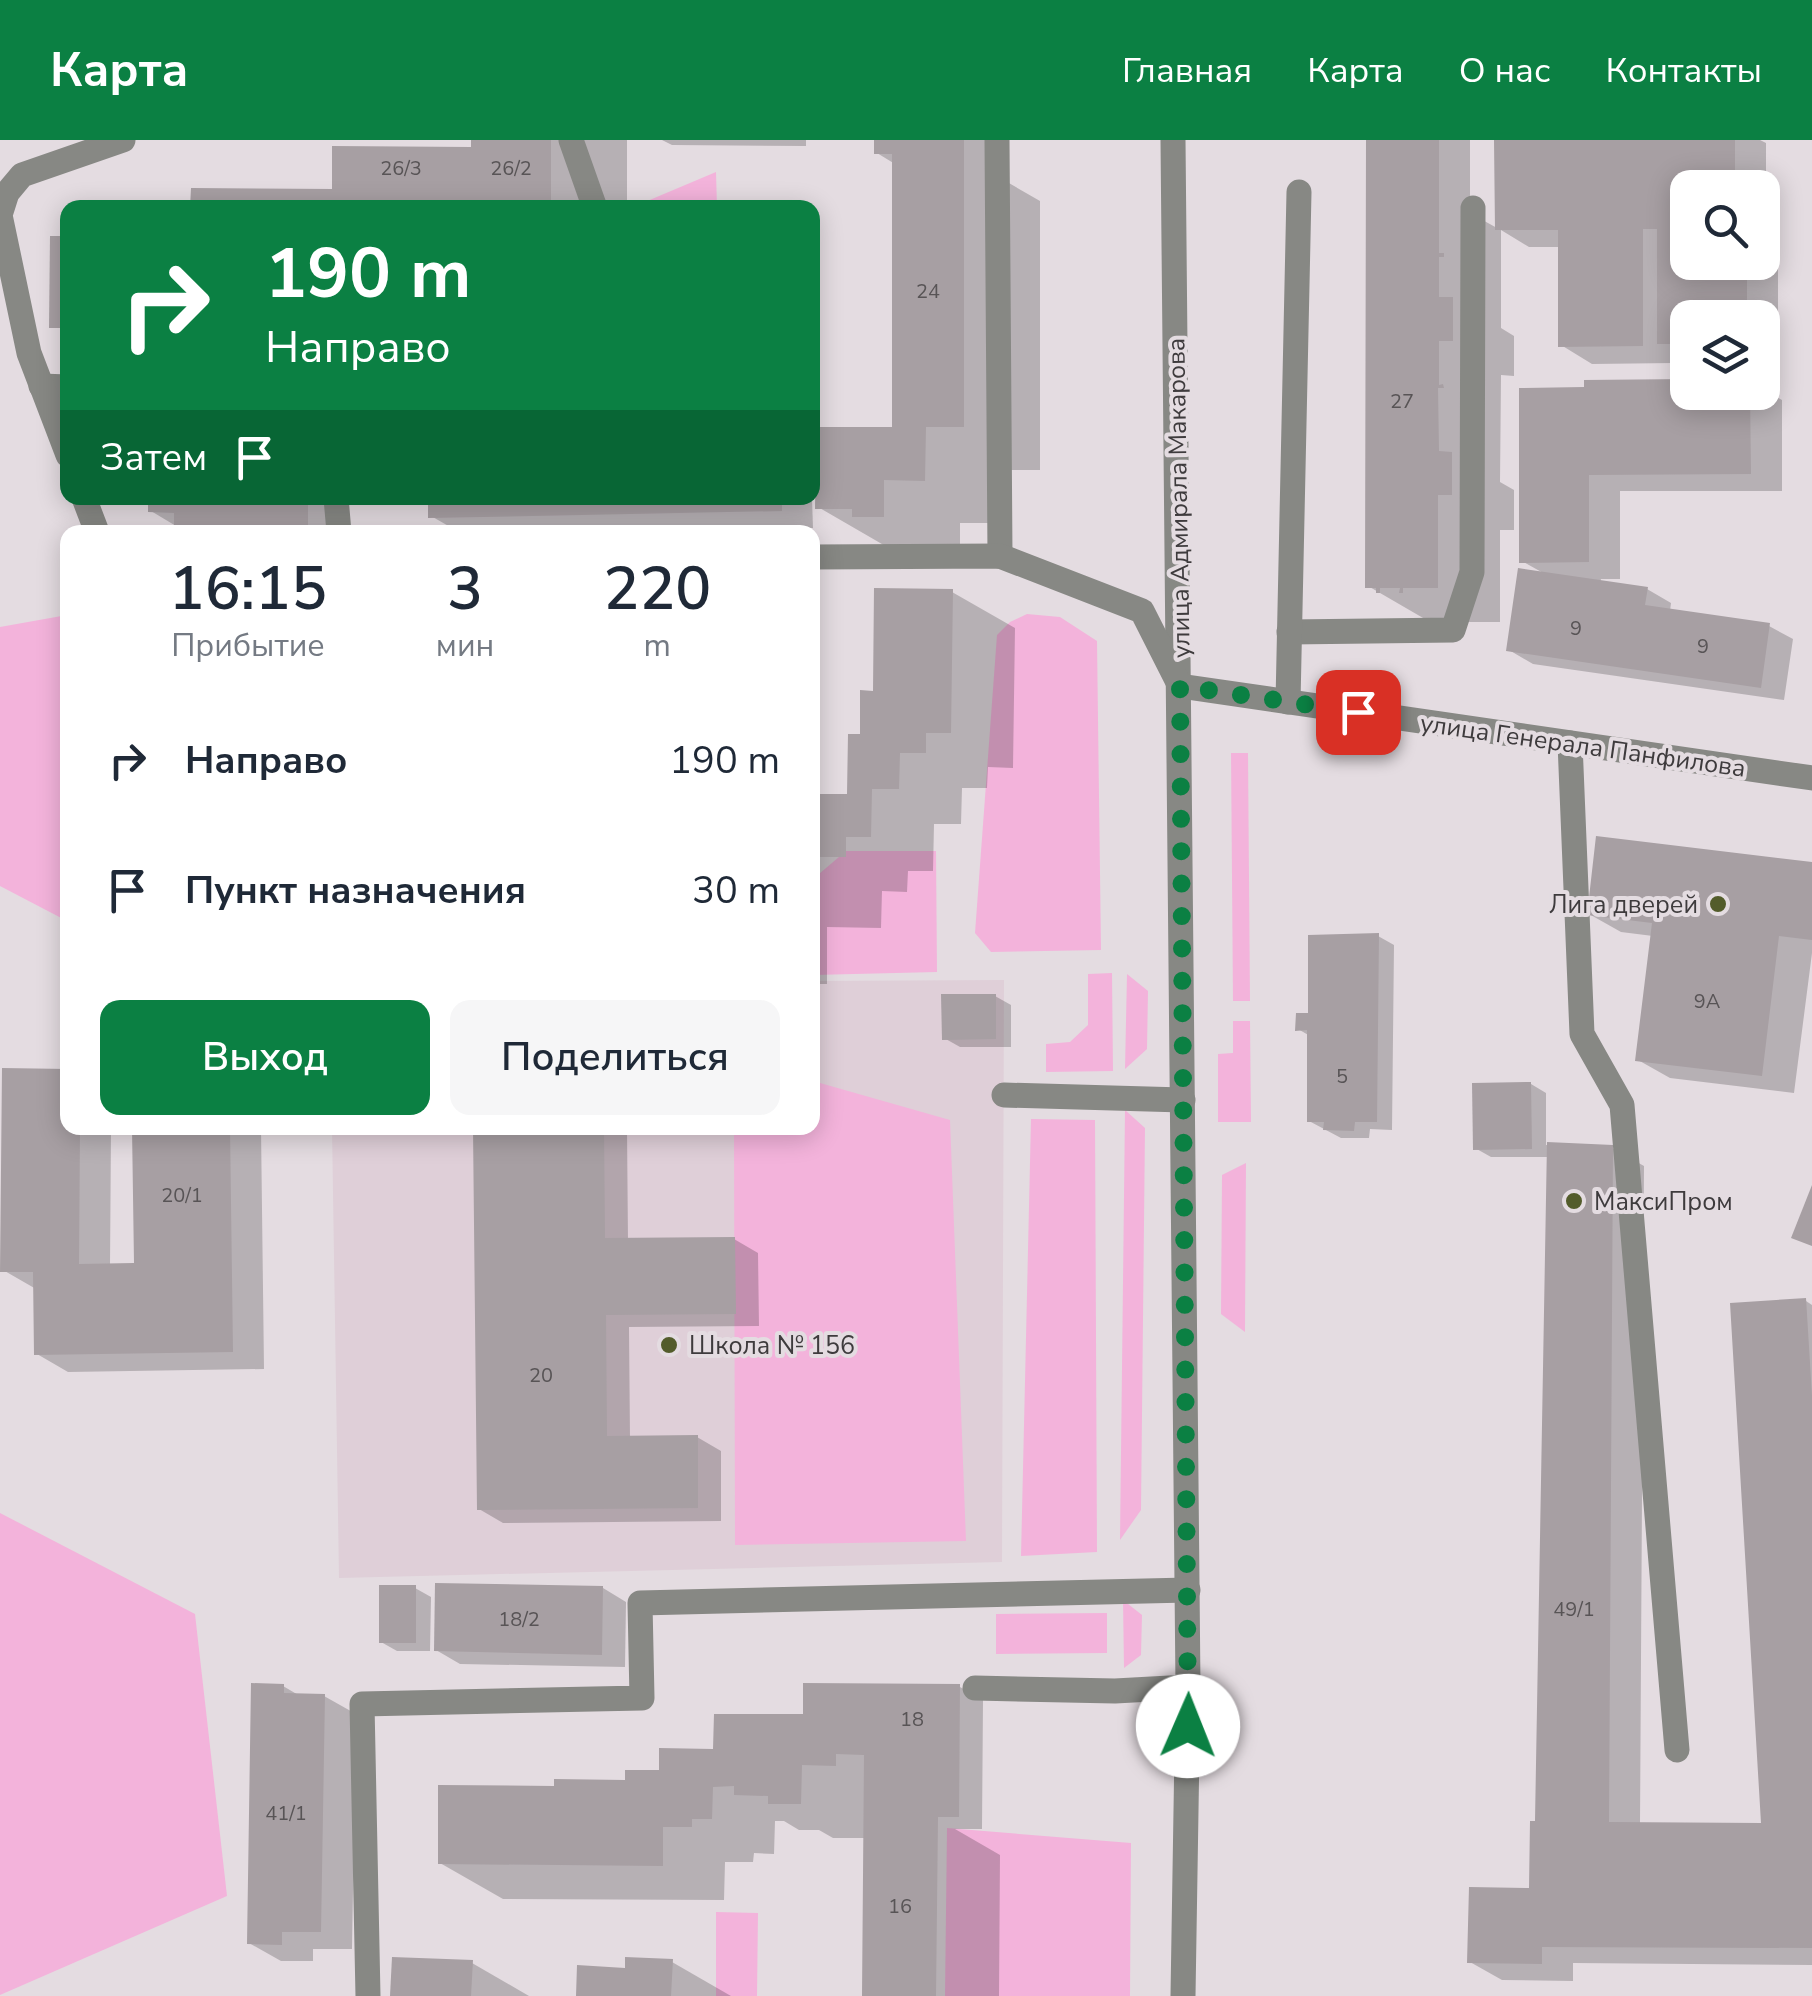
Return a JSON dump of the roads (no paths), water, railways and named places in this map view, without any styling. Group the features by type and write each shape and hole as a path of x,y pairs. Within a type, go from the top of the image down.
{"street":[{"path":"60,435 28,353 0,215 7,193 22,175 123,140"},
{"path":"571,140 592,200"},
{"path":"998,140 1000,556"},
{"name":"улица Адмирала Макарова","path":"1173,140 1188,1590 1183,1996"},
{"path":"1288,702 1299,192"},
{"path":"1289,632 1454,630 1472,572 1474,208"},
{"path":"41,386 60,387"},
{"path":"820,557 1000,556 1142,611 1180,686"},
{"name":"улица Генерала Панфилова","path":"1180,686 1812,778"},
{"path":"1570,743 1582,1034 1622,1105 1677,1750"},
{"path":"1004,1096 1184,1100"},
{"path":"368,1996 362,1704 642,1698 640,1602 1188,1590"},
{"path":"974,1688 1188,1687"}],"place":[{"name":"Лига дверей","path":"1718,904"},
{"name":"МаксиПром","path":"1574,1201"},
{"name":"Школа № 156","path":"669,1345"}]}
